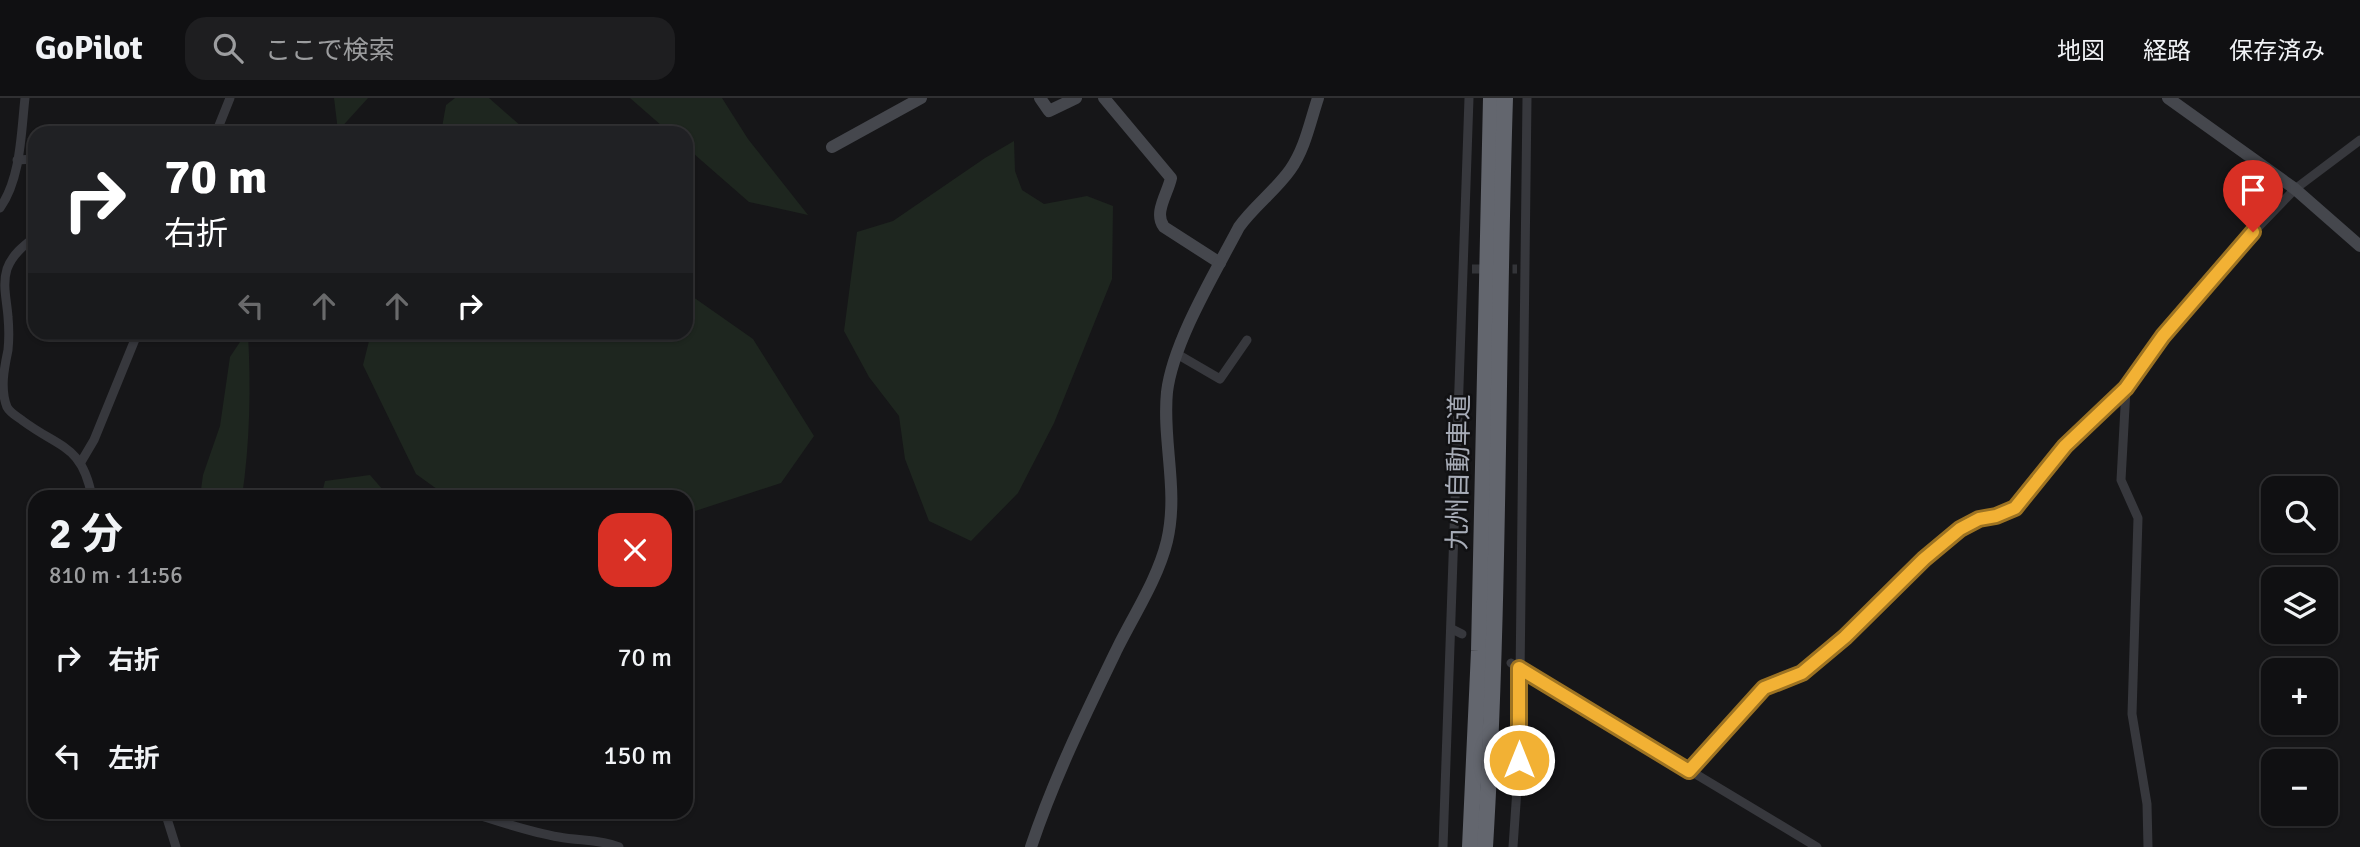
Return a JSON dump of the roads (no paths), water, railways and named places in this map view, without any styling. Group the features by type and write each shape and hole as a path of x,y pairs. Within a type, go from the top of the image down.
{"highway":[{"name":"九州自動車道","path":"1470,847 1479,651 1491,98"},
{"name":"九州自動車道","path":"1485,847 1496,565 1505,98"}],"street":[{"path":"0,208 12,181 17,160 25,98"},
{"path":"219,126 230,98"},
{"path":"832,147 921,98"},
{"path":"1041,98 1049,111 1076,98"},
{"path":"1104,98 1171,178 1159,213 1159,221 1164,227 1220,263"},
{"path":"1031,847 1045,805 1079,728 1155,572 1167,540 1171,498 1167,394 1177,354 1239,227 1291,169 1300,153 1318,98"},
{"path":"1443,847 1467,269 1469,98"},
{"path":"1513,847 1519,760 1515,666 1523,510 1521,269 1527,98"},
{"path":"2168,98 2295,189 2360,246"},
{"path":"1689,771 1764,688 1802,673 1845,637 1924,559 1960,529 1979,519 2015,508 2065,446 2126,388 2163,336 2210,280 2295,189 2360,140"},
{"path":"17,160 28,159"},
{"path":"28,242 11,260 6,271 8,348 1,374 1,393 7,408 81,461 88,474 91,490"},
{"path":"81,461 94,440 135,340"},
{"path":"1177,354 1220,379 1247,340"},
{"path":"2126,388 2121,480 2138,517 2132,714 2147,804 2148,847"},
{"path":"1452,629 1462,634"},
{"path":"1515,666 1817,847"},
{"path":"168,819 176,847"},
{"path":"488,819 559,838 608,843 619,847"}],"tunnel":[{"path":"1472,269 1517,269"}]}
